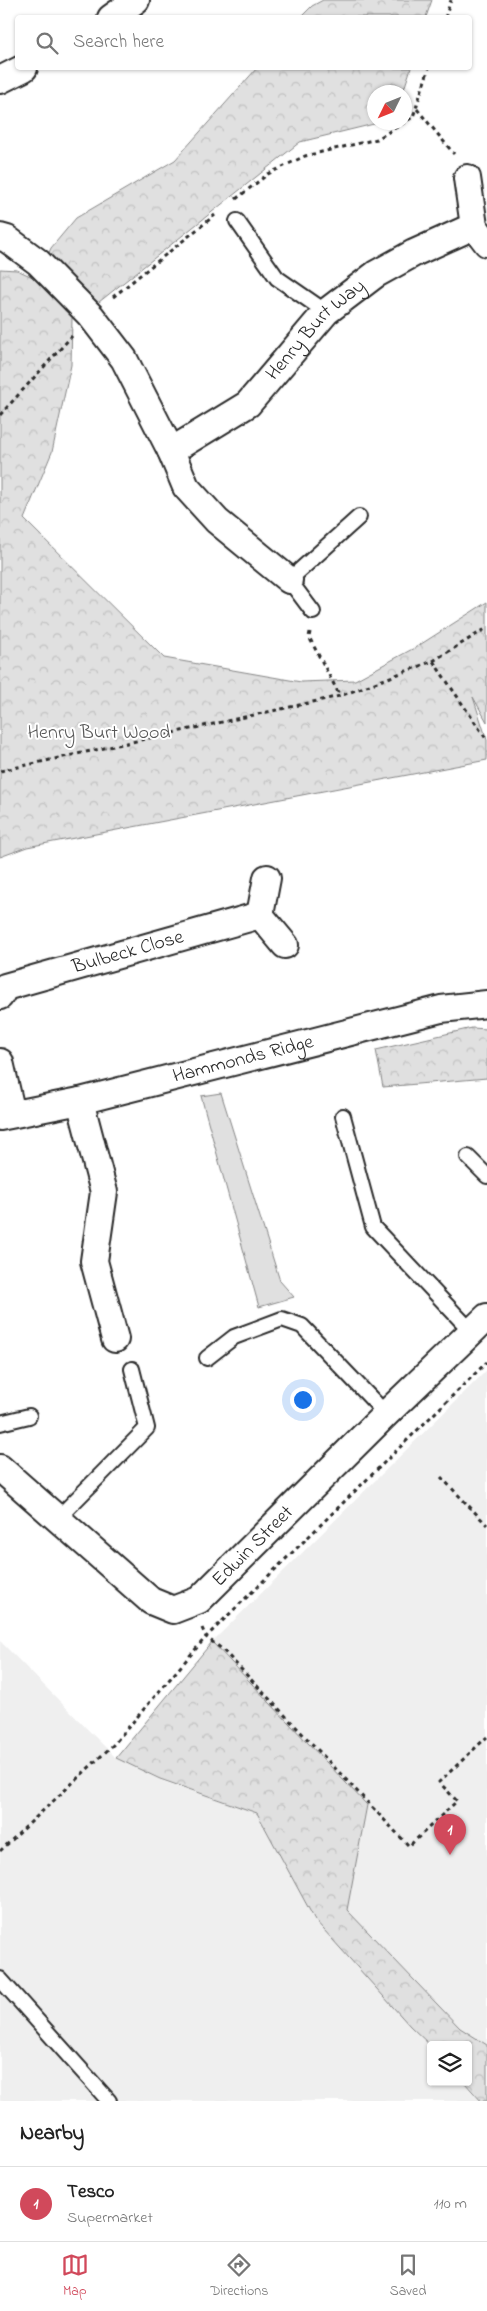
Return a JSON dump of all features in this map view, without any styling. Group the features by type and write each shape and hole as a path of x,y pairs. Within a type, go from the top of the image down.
{"street":[{"path":"115,15 136,0"},
{"path":"0,80 20,70"},
{"path":"467,178 481,234"},
{"name":"Henry Burt Way","path":"171,452 248,404 326,312 376,274 414,253 481,234"},
{"path":"0,237 7,239 38,262 91,316 124,359 171,452 186,487 217,521 290,580"},
{"path":"267,878 260,915 285,945"},
{"name":"Bulbeck Close","path":"0,996 5,987 260,915"},
{"name":"Hammonds Ridge","path":"6,1116 80,1101 442,1010 487,1004"},
{"path":"1,1067 6,1116"},
{"path":"80,1101 104,1192 94,1261 116,1339"},
{"name":"Edwin Street","path":"0,1468 151,1601 173,1610 199,1600 386,1414 479,1325"}],"lane":[{"path":"237,222 277,278 326,312"},
{"path":"313,612 290,580 359,517"},
{"path":"343,1116 373,1227 479,1325"},
{"path":"468,1157 487,1176"},
{"path":"207,1358 234,1337 282,1319 302,1326 386,1414"},
{"path":"58,1518 147,1428 132,1369"},
{"path":"0,1423 29,1416"},
{"path":"0,1979 109,2101"}],"path":[{"path":"446,15 451,0"},
{"path":"229,205 268,174 304,156 377,139 413,117 428,70"},
{"path":"416,109 450,147 467,178"},
{"path":"0,415 91,316 128,284 221,211"},
{"path":"313,612 309,636 340,696"},
{"path":"0,771 340,696 433,661 487,628"},
{"path":"433,661 487,740"},
{"path":"0,1851 113,1745 206,1636 487,1362"},
{"path":"441,1477 487,1525"},
{"path":"206,1636 222,1649 409,1846 457,1801 439,1782 487,1736"}],"shaded area":[{"path":"487,1370 487,2045 460,2028 346,1910 367,1805 212,1642"},
{"path":"0,1641 116,1758 165,1782 257,1813 315,1920 427,2042 427,2086 467,2086 480,2101 0,2101"}],"green space":[{"path":"323,0 432,0 427,15 303,15 312,6"},
{"name":"Henry Burt Wood","path":"255,70 410,70 405,85 367,85 367,126 300,142 94,306 72,318 71,365 52,452 24,519 164,658 301,682 355,680 418,646 487,602 487,722 473,697 487,740 487,760 27,847 0,857 0,269 17,270 37,279 51,248 76,218 175,160"},
{"path":"472,1028 487,1029 487,1078 383,1087 376,1050"},
{"path":"221,1093 280,1281 294,1297 259,1307 201,1096"},
{"path":"212,1642 367,1805 347,1910 460,2028 487,2045 487,2101 481,2101 468,2086 472,2086 472,2041 427,2042 410,2026 315,1920 257,1813 160,1779 116,1758"}],"place":[{"name":"Tesco","path":"450,1855"}]}
